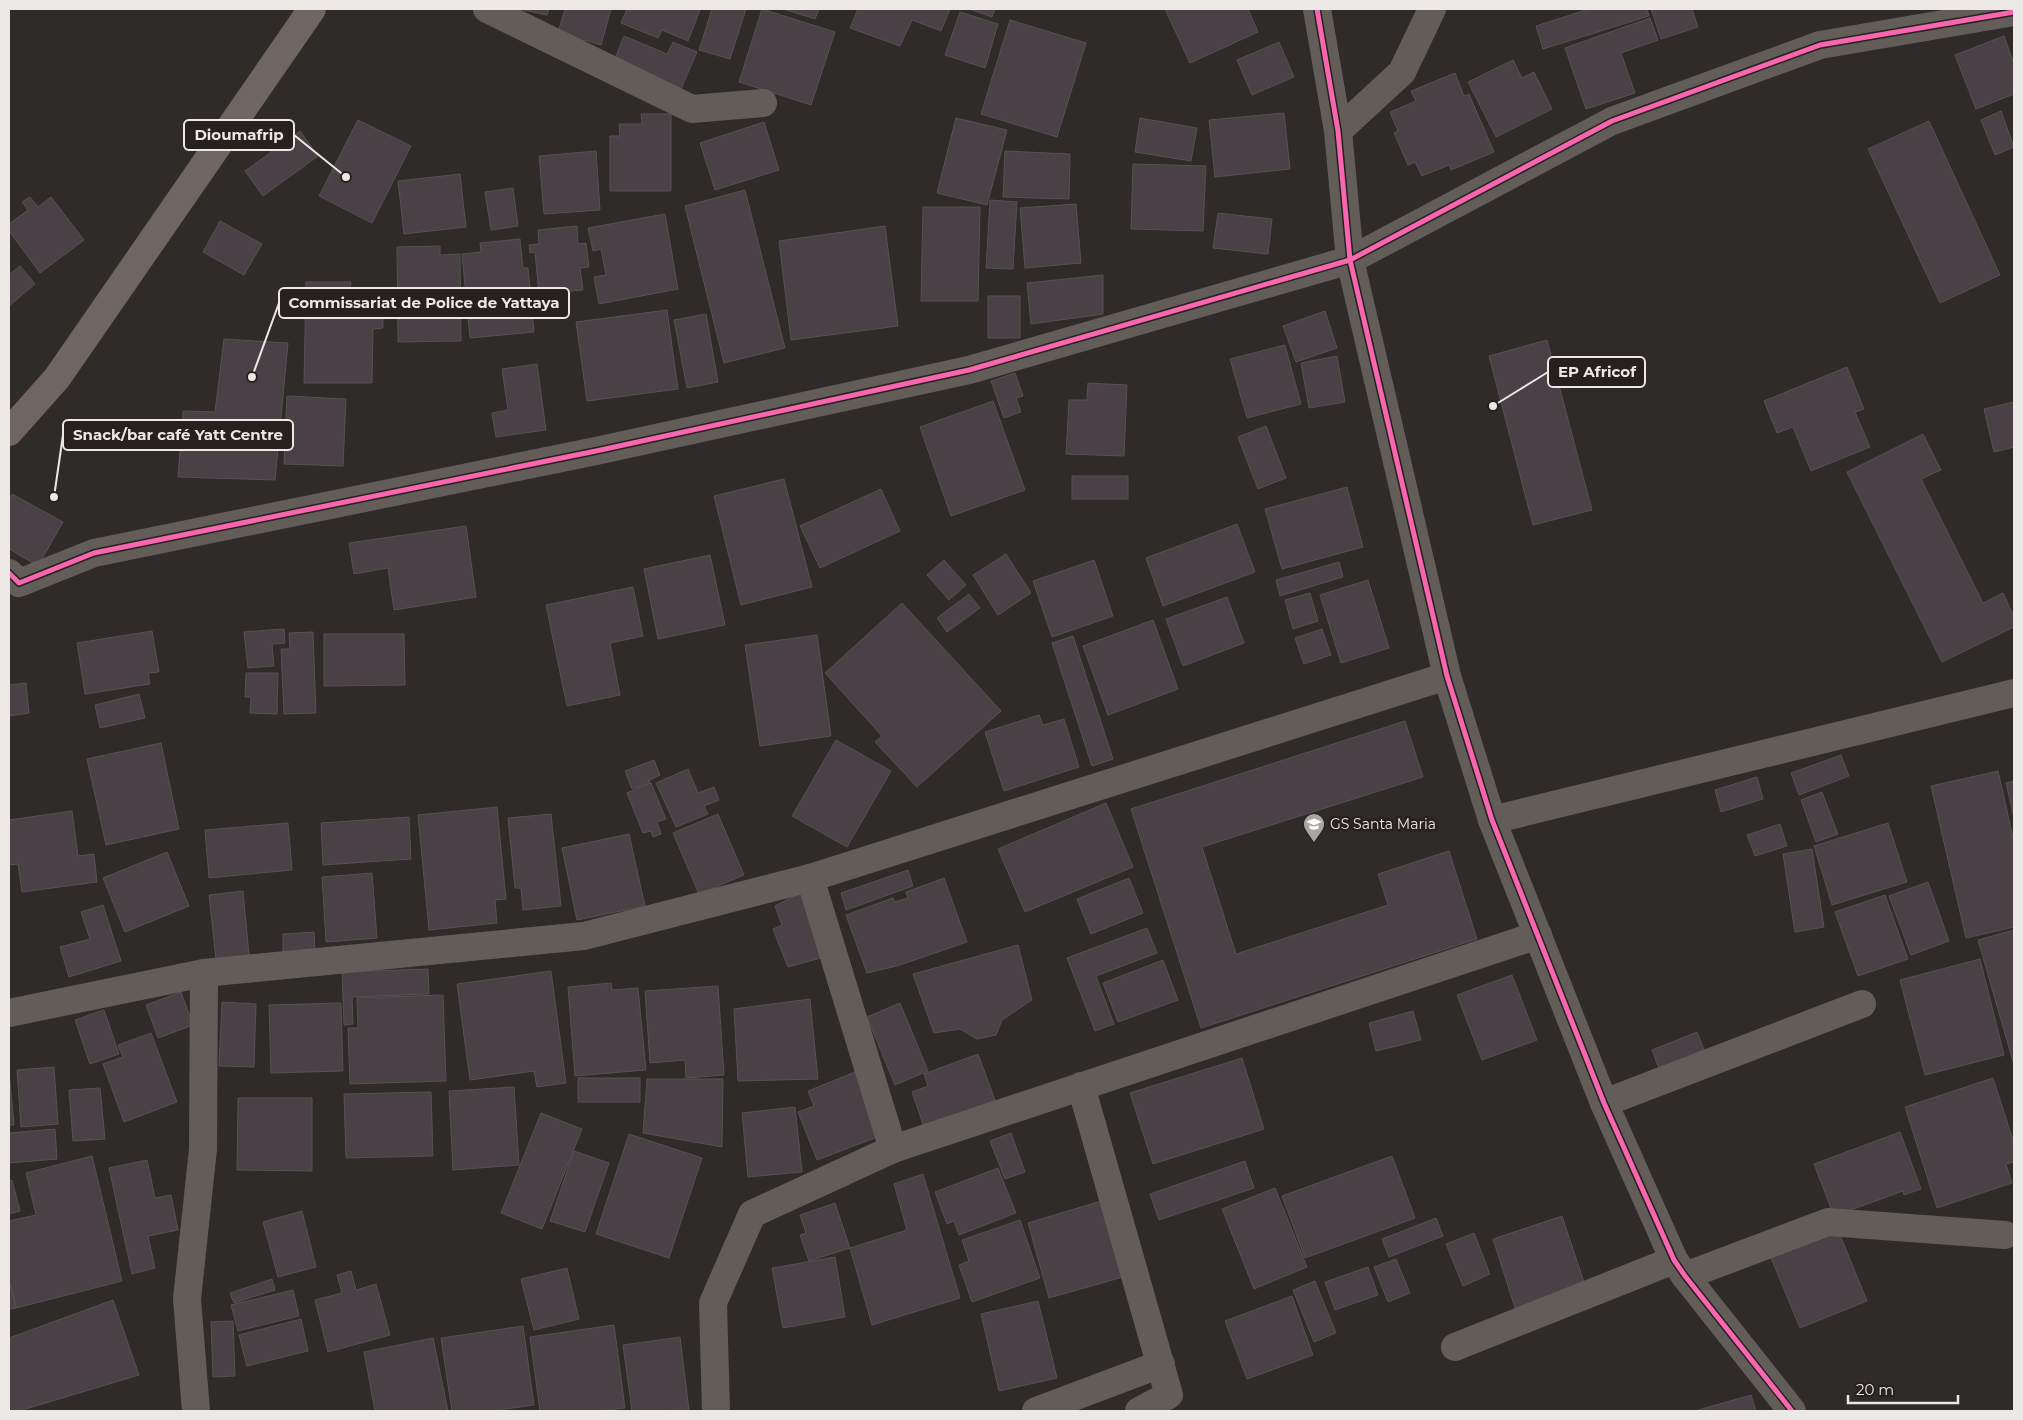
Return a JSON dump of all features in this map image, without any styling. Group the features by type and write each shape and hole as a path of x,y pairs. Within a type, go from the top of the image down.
{"main road":[{"path":"9,432 57,378 312,9"}],"street":[{"path":"487,9 692,109 763,103"},
{"path":"1317,9 1338,131 1350,260 1447,676 1492,820 1604,1103 1680,1268 1792,1411"},
{"path":"1338,131 1402,72 1432,9"},
{"path":"9,573 19,583 94,553 606,449 969,370 1350,260 1612,121 1820,45 2014,12"},
{"path":"9,1013 204,973 584,936 810,878 1447,676"},
{"path":"1492,820 2014,693"},
{"path":"810,878 892,1149"},
{"path":"716,1411 713,1303 752,1214 892,1149 1538,935"},
{"path":"196,1411 187,1299 203,1149 204,973"},
{"path":"1604,1103 1862,1004"},
{"path":"1081,1086 1169,1395 1139,1411"},
{"path":"1455,1346 1680,1268 1828,1222 2005,1235"},
{"path":"1036,1411 1160,1364"}],"building":[{"path":"519,9 549,9 547,15"},
{"path":"565,9 611,9 601,45 585,40 584,43 557,36"},
{"path":"627,9 700,10 688,41 662,30 658,38 621,23"},
{"path":"712,9 746,9 730,59 699,50"},
{"path":"762,9 835,32 811,105 739,82"},
{"path":"783,9 819,9 815,19"},
{"path":"858,9 950,9 941,31 912,20 900,46 850,28"},
{"path":"969,9 995,9 992,17"},
{"path":"1165,9 1248,9 1258,32 1190,63"},
{"path":"1589,9 1647,9 1649,16 1543,49 1536,26"},
{"path":"1651,9 1692,9 1698,27 1661,39"},
{"path":"960,12 998,24 985,68 945,55"},
{"path":"1650,18 1658,40 1621,53 1635,93 1586,109 1565,48"},
{"path":"1010,20 1086,43 1057,137 981,114"},
{"path":"624,36 667,54 673,42 697,52 681,89 614,61"},
{"path":"2004,36 2014,64 2014,94 1976,109 1955,55"},
{"path":"1279,42 1294,77 1252,95 1237,60"},
{"path":"1513,60 1522,78 1534,72 1552,109 1496,137 1468,82"},
{"path":"1455,73 1464,96 1469,94 1494,152 1451,170 1449,165 1422,176 1415,162 1408,165 1394,133 1398,131 1390,112 1416,101 1411,91"},
{"path":"2001,111 2014,147 1995,155 1981,120"},
{"path":"1284,113 1290,169 1215,177 1209,120"},
{"path":"641,114 671,114 671,191 610,191 610,136 620,136 619,124 642,124"},
{"path":"956,118 1007,130 987,205 937,193"},
{"path":"1140,118 1197,128 1191,161 1135,152"},
{"path":"358,120 411,146 372,223 319,196"},
{"path":"1929,121 2000,275 1940,303 1868,149"},
{"path":"764,122 779,170 715,190 700,143"},
{"path":"300,131 318,156 263,196 245,171"},
{"path":"596,151 600,210 544,214 539,156"},
{"path":"1005,151 1070,154 1069,199 1003,197"},
{"path":"1133,164 1206,166 1203,231 1131,229"},
{"path":"460,174 466,227 404,234 398,181"},
{"path":"513,188 518,226 491,230 485,192"},
{"path":"745,190 785,348 724,363 685,206"},
{"path":"30,197 38,207 51,197 84,240 40,273 9,231 9,224 28,210 22,202"},
{"path":"990,200 1017,202 1013,269 986,268"},
{"path":"1076,204 1081,263 1025,268 1020,208"},
{"path":"923,207 980,207 978,301 921,301"},
{"path":"1218,213 1272,219 1268,254 1213,248"},
{"path":"665,214 678,289 599,304 594,277 606,275 601,249 593,251 588,228"},
{"path":"220,221 262,244 244,275 203,252"},
{"path":"577,226 578,244 586,243 589,267 580,268 583,290 539,294 535,252 530,253 529,245 539,244 538,230"},
{"path":"885,226 898,326 791,340 779,241"},
{"path":"520,239 523,268 528,268 534,332 470,338 462,254 481,252 480,243"},
{"path":"440,246 440,255 460,254 461,341 398,342 397,247"},
{"path":"20,266 35,284 9,306 9,275"},
{"path":"1103,275 1103,314 1031,324 1027,283"},
{"path":"306,282 351,282 350,288 383,289 383,328 373,329 372,383 304,383"},
{"path":"988,296 1020,296 1020,338 988,338"},
{"path":"667,310 678,389 587,401 576,322"},
{"path":"1325,311 1337,348 1296,362 1283,326"},
{"path":"706,314 718,382 687,388 674,320"},
{"path":"224,339 288,343 275,480 178,477 183,411 215,412"},
{"path":"1547,340 1592,510 1533,525 1489,356"},
{"path":"1285,345 1301,404 1247,418 1230,359"},
{"path":"1337,356 1345,402 1309,408 1301,363"},
{"path":"537,364 546,430 496,437 492,413 508,410 502,369"},
{"path":"1847,367 1864,409 1855,412 1870,447 1811,471 1793,427 1777,433 1764,401"},
{"path":"1015,373 1023,396 1016,398 1021,412 1004,418 991,381"},
{"path":"1088,383 1127,385 1124,456 1066,454 1069,400 1087,400"},
{"path":"287,396 346,399 343,466 284,464"},
{"path":"993,401 1025,490 951,516 920,427"},
{"path":"2014,402 2014,447 1994,452 1984,409"},
{"path":"1266,426 1286,478 1258,489 1238,437"},
{"path":"1923,434 1941,470 1921,479 1983,603 2003,593 2014,617 2014,627 1942,662 1847,472"},
{"path":"1072,476 1128,476 1128,499 1072,499"},
{"path":"784,479 812,587 741,605 714,496"},
{"path":"1347,487 1363,547 1282,569 1265,509"},
{"path":"881,489 900,531 820,568 800,526"},
{"path":"12,494 63,522 38,566 9,549 9,500"},
{"path":"1237,524 1255,572 1163,606 1146,558"},
{"path":"466,526 476,597 394,610 388,568 354,574 349,543"},
{"path":"1006,554 1031,593 998,615 973,575"},
{"path":"710,555 725,625 658,639 644,569"},
{"path":"944,560 966,585 949,600 927,575"},
{"path":"1094,560 1113,616 1052,637 1033,581"},
{"path":"1339,562 1343,577 1280,596 1276,580"},
{"path":"1368,580 1389,648 1341,663 1320,595"},
{"path":"633,587 643,636 610,643 620,695 567,706 546,605"},
{"path":"1310,593 1318,621 1293,629 1285,600"},
{"path":"969,594 980,608 947,632 937,618"},
{"path":"1227,597 1244,643 1183,666 1166,619"},
{"path":"902,603 1001,711 917,787 875,742 882,736 825,673"},
{"path":"1153,620 1178,689 1108,715 1083,646"},
{"path":"284,629 285,643 272,644 274,666 248,668 244,632"},
{"path":"1322,629 1331,655 1304,664 1295,638"},
{"path":"152,631 159,672 148,673 150,684 85,694 77,643"},
{"path":"313,632 316,713 284,714 281,649 290,649 289,633"},
{"path":"324,634 404,634 405,685 324,686"},
{"path":"817,635 831,736 760,746 745,645"},
{"path":"1073,636 1113,759 1092,766 1052,643"},
{"path":"246,673 278,673 277,714 250,713 251,697 245,697"},
{"path":"26,683 29,713 9,716 9,685"},
{"path":"139,694 145,718 100,728 95,705"},
{"path":"1039,715 1043,725 1064,719 1079,767 1004,791 985,732"},
{"path":"1405,721 1423,777 1202,847 1236,954 1388,905 1378,874 1449,851 1477,939 1201,1028 1131,809"},
{"path":"836,740 891,771 847,847 792,816"},
{"path":"161,743 179,829 106,845 87,759"},
{"path":"1841,755 1849,776 1799,795 1791,773"},
{"path":"654,760 660,775 649,780 650,783 632,789 625,771"},
{"path":"688,769 698,793 714,787 719,800 704,806 708,814 676,827 656,783"},
{"path":"1998,771 2014,842 2014,927 1966,938 1931,786"},
{"path":"1757,777 1763,799 1721,812 1715,790"},
{"path":"2014,781 2014,818 2006,783"},
{"path":"651,783 666,819 657,822 661,834 653,837 651,831 643,833 627,793"},
{"path":"1822,792 1838,834 1816,842 1801,800"},
{"path":"1106,803 1133,867 1025,912 998,849"},
{"path":"497,807 506,899 495,900 497,923 429,930 418,815"},
{"path":"72,811 78,856 94,854 97,882 22,892 18,864 9,865 9,820"},
{"path":"551,814 561,906 523,910 521,888 515,888 508,818"},
{"path":"718,814 744,875 699,894 673,833"},
{"path":"409,817 411,859 323,865 321,823"},
{"path":"288,823 292,870 209,878 205,830"},
{"path":"1888,823 1907,882 1832,905 1814,846"},
{"path":"1780,824 1787,846 1755,856 1747,835"},
{"path":"629,834 645,906 577,920 562,848"},
{"path":"1812,849 1824,927 1795,932 1783,854"},
{"path":"167,852 189,906 125,932 103,878"},
{"path":"908,870 913,886 846,910 841,893"},
{"path":"372,873 377,938 326,942 322,877"},
{"path":"944,878 967,942 897,966 867,973 846,915 893,898 895,902 908,898 906,892"},
{"path":"1129,878 1143,913 1091,934 1077,899"},
{"path":"1928,882 1949,941 1911,955 1889,896"},
{"path":"243,891 249,955 216,959 209,895"},
{"path":"802,892 821,958 788,967 773,929 782,925 775,906"},
{"path":"1885,895 1908,959 1858,976 1835,912"},
{"path":"103,905 121,961 69,977 60,947 90,939 81,912"},
{"path":"1147,928 1157,953 1096,976 1114,1024 1095,1031 1067,958"},
{"path":"2014,930 2014,1065 1978,940"},
{"path":"314,932 315,950 283,952 283,934"},
{"path":"1018,945 1032,1000 1002,1020 996,1035 977,1039 960,1029 934,1033 913,974"},
{"path":"1980,959 2004,1055 1925,1075 1900,980"},
{"path":"1163,960 1178,1000 1118,1022 1103,983"},
{"path":"428,969 429,994 352,997 353,1024 344,1025 342,972"},
{"path":"551,971 566,1083 537,1087 534,1071 470,1080 457,984"},
{"path":"1512,975 1537,1040 1482,1060 1457,995"},
{"path":"611,983 612,990 638,988 646,1070 575,1076 568,987"},
{"path":"718,986 724,1075 686,1078 685,1060 650,1063 645,991"},
{"path":"181,992 193,1025 158,1038 146,1005"},
{"path":"443,995 446,1081 350,1084 348,1028 358,1028 357,998"},
{"path":"810,999 818,1079 738,1081 734,1009"},
{"path":"222,1002 256,1004 254,1067 219,1066"},
{"path":"341,1003 343,1071 271,1073 269,1005"},
{"path":"900,1003 928,1071 895,1085 867,1017"},
{"path":"104,1010 119,1054 90,1064 75,1020"},
{"path":"1413,1011 1421,1040 1376,1051 1369,1023"},
{"path":"1697,1032 1706,1055 1661,1074 1652,1050"},
{"path":"151,1033 177,1102 124,1122 103,1064 123,1057 118,1045"},
{"path":"978,1054 995,1100 924,1127 912,1092 928,1086 924,1074"},
{"path":"1242,1058 1264,1129 1153,1164 1130,1093"},
{"path":"54,1067 58,1124 21,1127 17,1070"},
{"path":"9,1071 14,1125 9,1125"},
{"path":"855,1072 880,1136 817,1160 798,1112 814,1106 808,1091"},
{"path":"578,1078 640,1078 640,1102 578,1102"},
{"path":"1993,1078 2014,1143 2014,1162 2006,1164 2012,1183 1937,1208 1905,1107"},
{"path":"647,1079 723,1079 722,1147 643,1133"},
{"path":"514,1087 519,1165 453,1170 449,1091"},
{"path":"100,1088 105,1139 73,1141 69,1090"},
{"path":"431,1092 433,1156 346,1158 344,1094"},
{"path":"238,1098 312,1098 312,1171 237,1170"},
{"path":"795,1107 802,1172 748,1177 742,1113"},
{"path":"541,1113 582,1129 542,1229 501,1213"},
{"path":"55,1129 57,1159 9,1163 9,1133"},
{"path":"1900,1132 1921,1189 1904,1195 1903,1191 1834,1216 1814,1164"},
{"path":"1011,1133 1025,1172 1005,1179 990,1141"},
{"path":"629,1134 702,1158 669,1258 596,1234"},
{"path":"574,1151 609,1163 585,1232 550,1221"},
{"path":"92,1156 122,1281 16,1308 9,1280 9,1221 36,1215 26,1173"},
{"path":"1392,1156 1415,1218 1305,1258 1282,1196"},
{"path":"147,1160 155,1198 171,1195 178,1230 148,1236 155,1268 132,1274 109,1168"},
{"path":"1245,1161 1254,1188 1159,1220 1150,1194"},
{"path":"998,1168 1016,1213 959,1235 954,1221 947,1224 935,1192"},
{"path":"923,1174 960,1298 872,1325 850,1248 907,1230 894,1184"},
{"path":"12,1180 20,1211 9,1214 9,1181"},
{"path":"1275,1188 1307,1267 1254,1289 1222,1209"},
{"path":"1101,1201 1123,1277 1049,1298 1028,1223"},
{"path":"835,1203 850,1248 809,1261 800,1235 806,1233 800,1215"},
{"path":"302,1211 316,1267 278,1277 263,1222"},
{"path":"1562,1216 1585,1285 1515,1308 1493,1239"},
{"path":"1436,1218 1443,1236 1389,1257 1382,1239"},
{"path":"1020,1220 1040,1278 972,1302 959,1265 969,1261 962,1240"},
{"path":"1836,1225 1867,1301 1800,1328 1769,1253"},
{"path":"1474,1233 1490,1274 1463,1286 1446,1244"},
{"path":"835,1257 845,1317 783,1328 772,1268"},
{"path":"1396,1259 1410,1293 1388,1302 1374,1267"},
{"path":"1368,1267 1378,1295 1335,1310 1325,1282"},
{"path":"567,1268 579,1319 534,1330 521,1279"},
{"path":"351,1271 356,1290 376,1284 390,1335 328,1352 315,1300 342,1293 337,1275"},
{"path":"272,1279 275,1290 234,1303 230,1293"},
{"path":"9,1280 16,1308 9,1309"},
{"path":"1315,1281 1336,1333 1314,1342 1293,1290"},
{"path":"293,1290 299,1316 238,1331 231,1305"},
{"path":"1292,1296 1313,1355 1247,1379 1225,1321"},
{"path":"113,1300 139,1375 19,1411 9,1411 9,1338"},
{"path":"1038,1301 1057,1378 999,1391 981,1314"},
{"path":"301,1319 308,1351 247,1366 239,1335"},
{"path":"233,1321 235,1376 213,1377 211,1322"},
{"path":"614,1325 625,1408 599,1411 540,1411 530,1337"},
{"path":"523,1326 534,1405 491,1411 452,1411 441,1338"},
{"path":"680,1337 689,1410 632,1411 623,1345"},
{"path":"433,1338 448,1411 375,1411 364,1352"},
{"path":"1751,1395 1756,1411 1695,1411"}],"cycle path":[{"path":"1317,9 1338,131 1350,260 1447,676 1492,820 1604,1103 1674,1260 1792,1411"},
{"path":"9,573 19,583 94,553 596,451 969,370 1350,260 1612,121 1820,45 2014,12"}],"place":[{"name":"Dioumafrip","path":"346,177"},
{"name":"Commissariat de Police de Yattaya","path":"252,377"},
{"name":"EP Africof","path":"1493,406"},
{"name":"Snack/bar café Yatt Centre","path":"54,497"},
{"name":"GS Santa Maria","path":"1314,843"}]}
